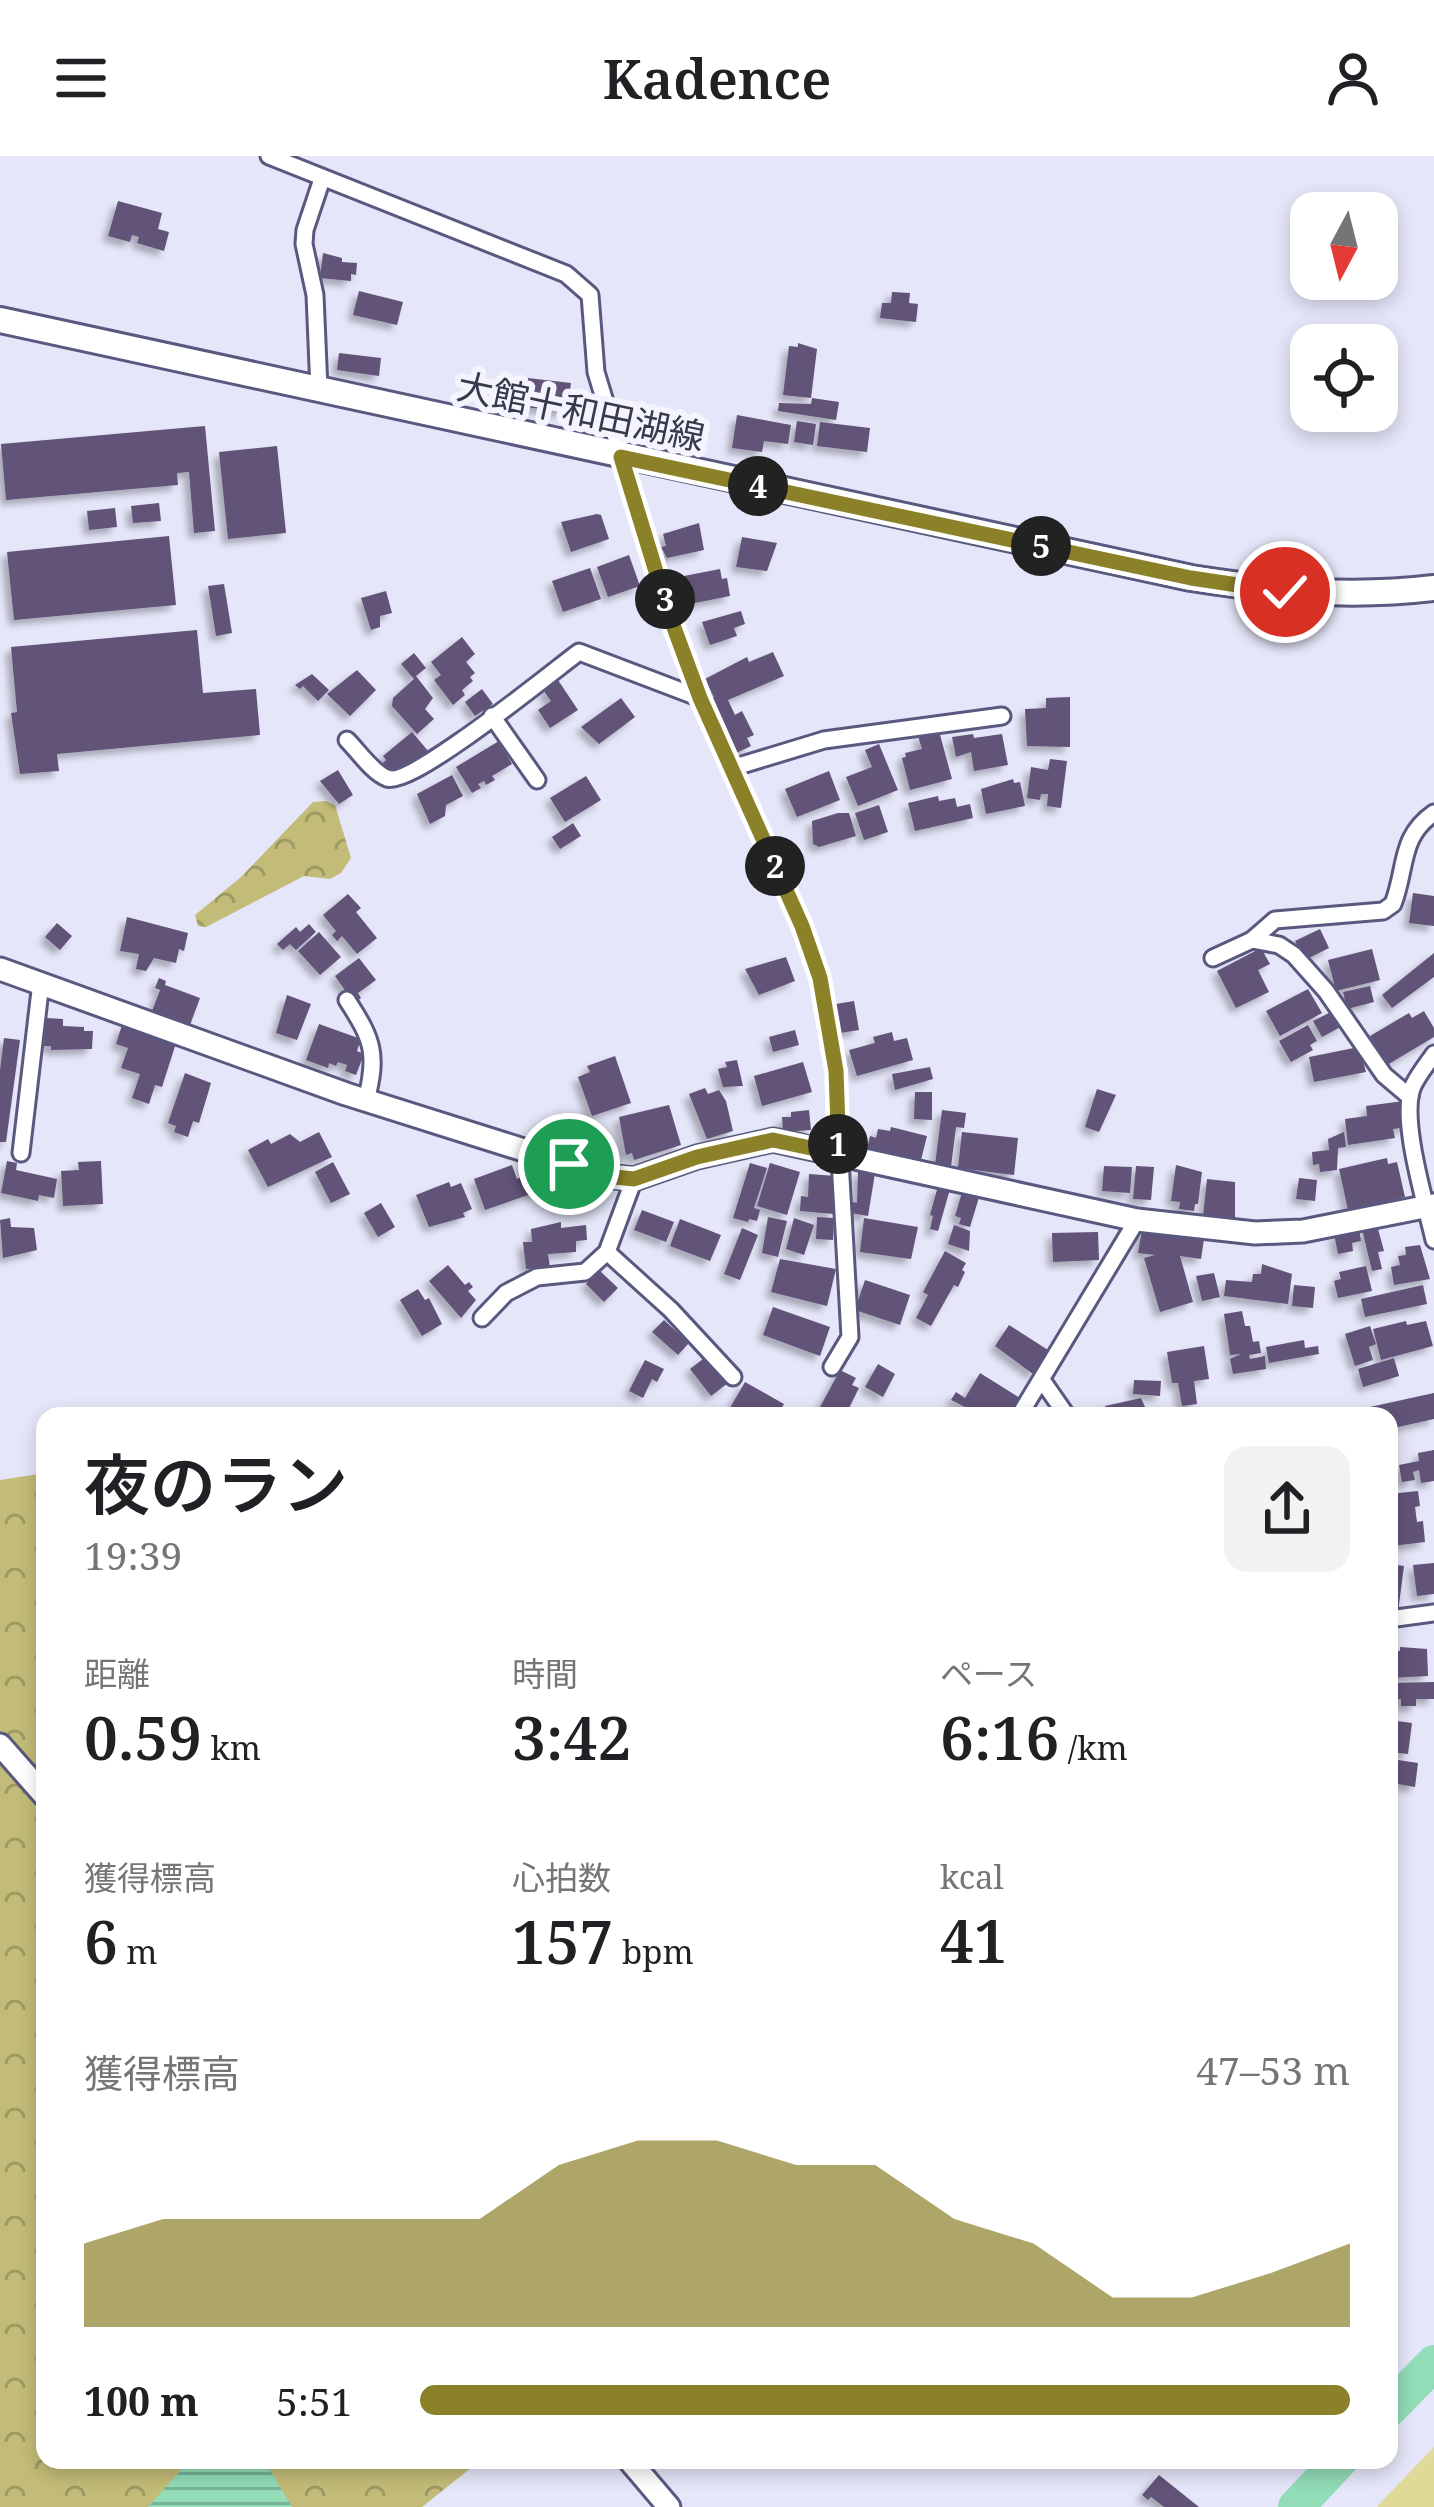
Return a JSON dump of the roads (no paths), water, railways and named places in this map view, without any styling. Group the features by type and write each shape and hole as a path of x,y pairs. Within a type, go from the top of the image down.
{"main road":[{"name":"大館十和田湖線","path":"0,320 1191,578 1285,592 1434,588"}],"street":[{"path":"269,156 566,274 590,296 596,371 669,614 820,978 836,1071 850,1336 832,1367"},
{"path":"319,390 315,295 304,244 322,179"},
{"path":"346,740 385,778 398,780 429,765 578,652 700,698"},
{"path":"492,716 537,780"},
{"path":"732,767 824,740 1002,716"},
{"path":"1213,958 1252,940 1275,920 1382,911 1393,904 1404,847 1414,828 1434,813"},
{"path":"1252,940 1279,945 1294,955 1326,991 1384,1076 1410,1097"},
{"path":"0,969 366,1101 605,1176 634,1179 697,1157 773,1140 1137,1220 1304,1231 1430,1206"},
{"path":"20,1153 41,982"},
{"path":"347,1000 374,1052 366,1101"},
{"path":"1434,1054 1410,1097 1411,1127 1434,1240"},
{"path":"482,1318 506,1293 537,1277 585,1272 607,1252 634,1179"},
{"path":"1025,1407 1137,1220"},
{"path":"607,1252 734,1377"},
{"path":"1042,1380 1061,1407"},
{"path":"1398,1618 1434,1613"},
{"path":"0,1745 36,1786"},
{"path":"637,2469 669,2507"}],"waterway":[{"path":"1398,2400 1434,2363"},
{"path":"1296,2507 1332,2469"}]}
